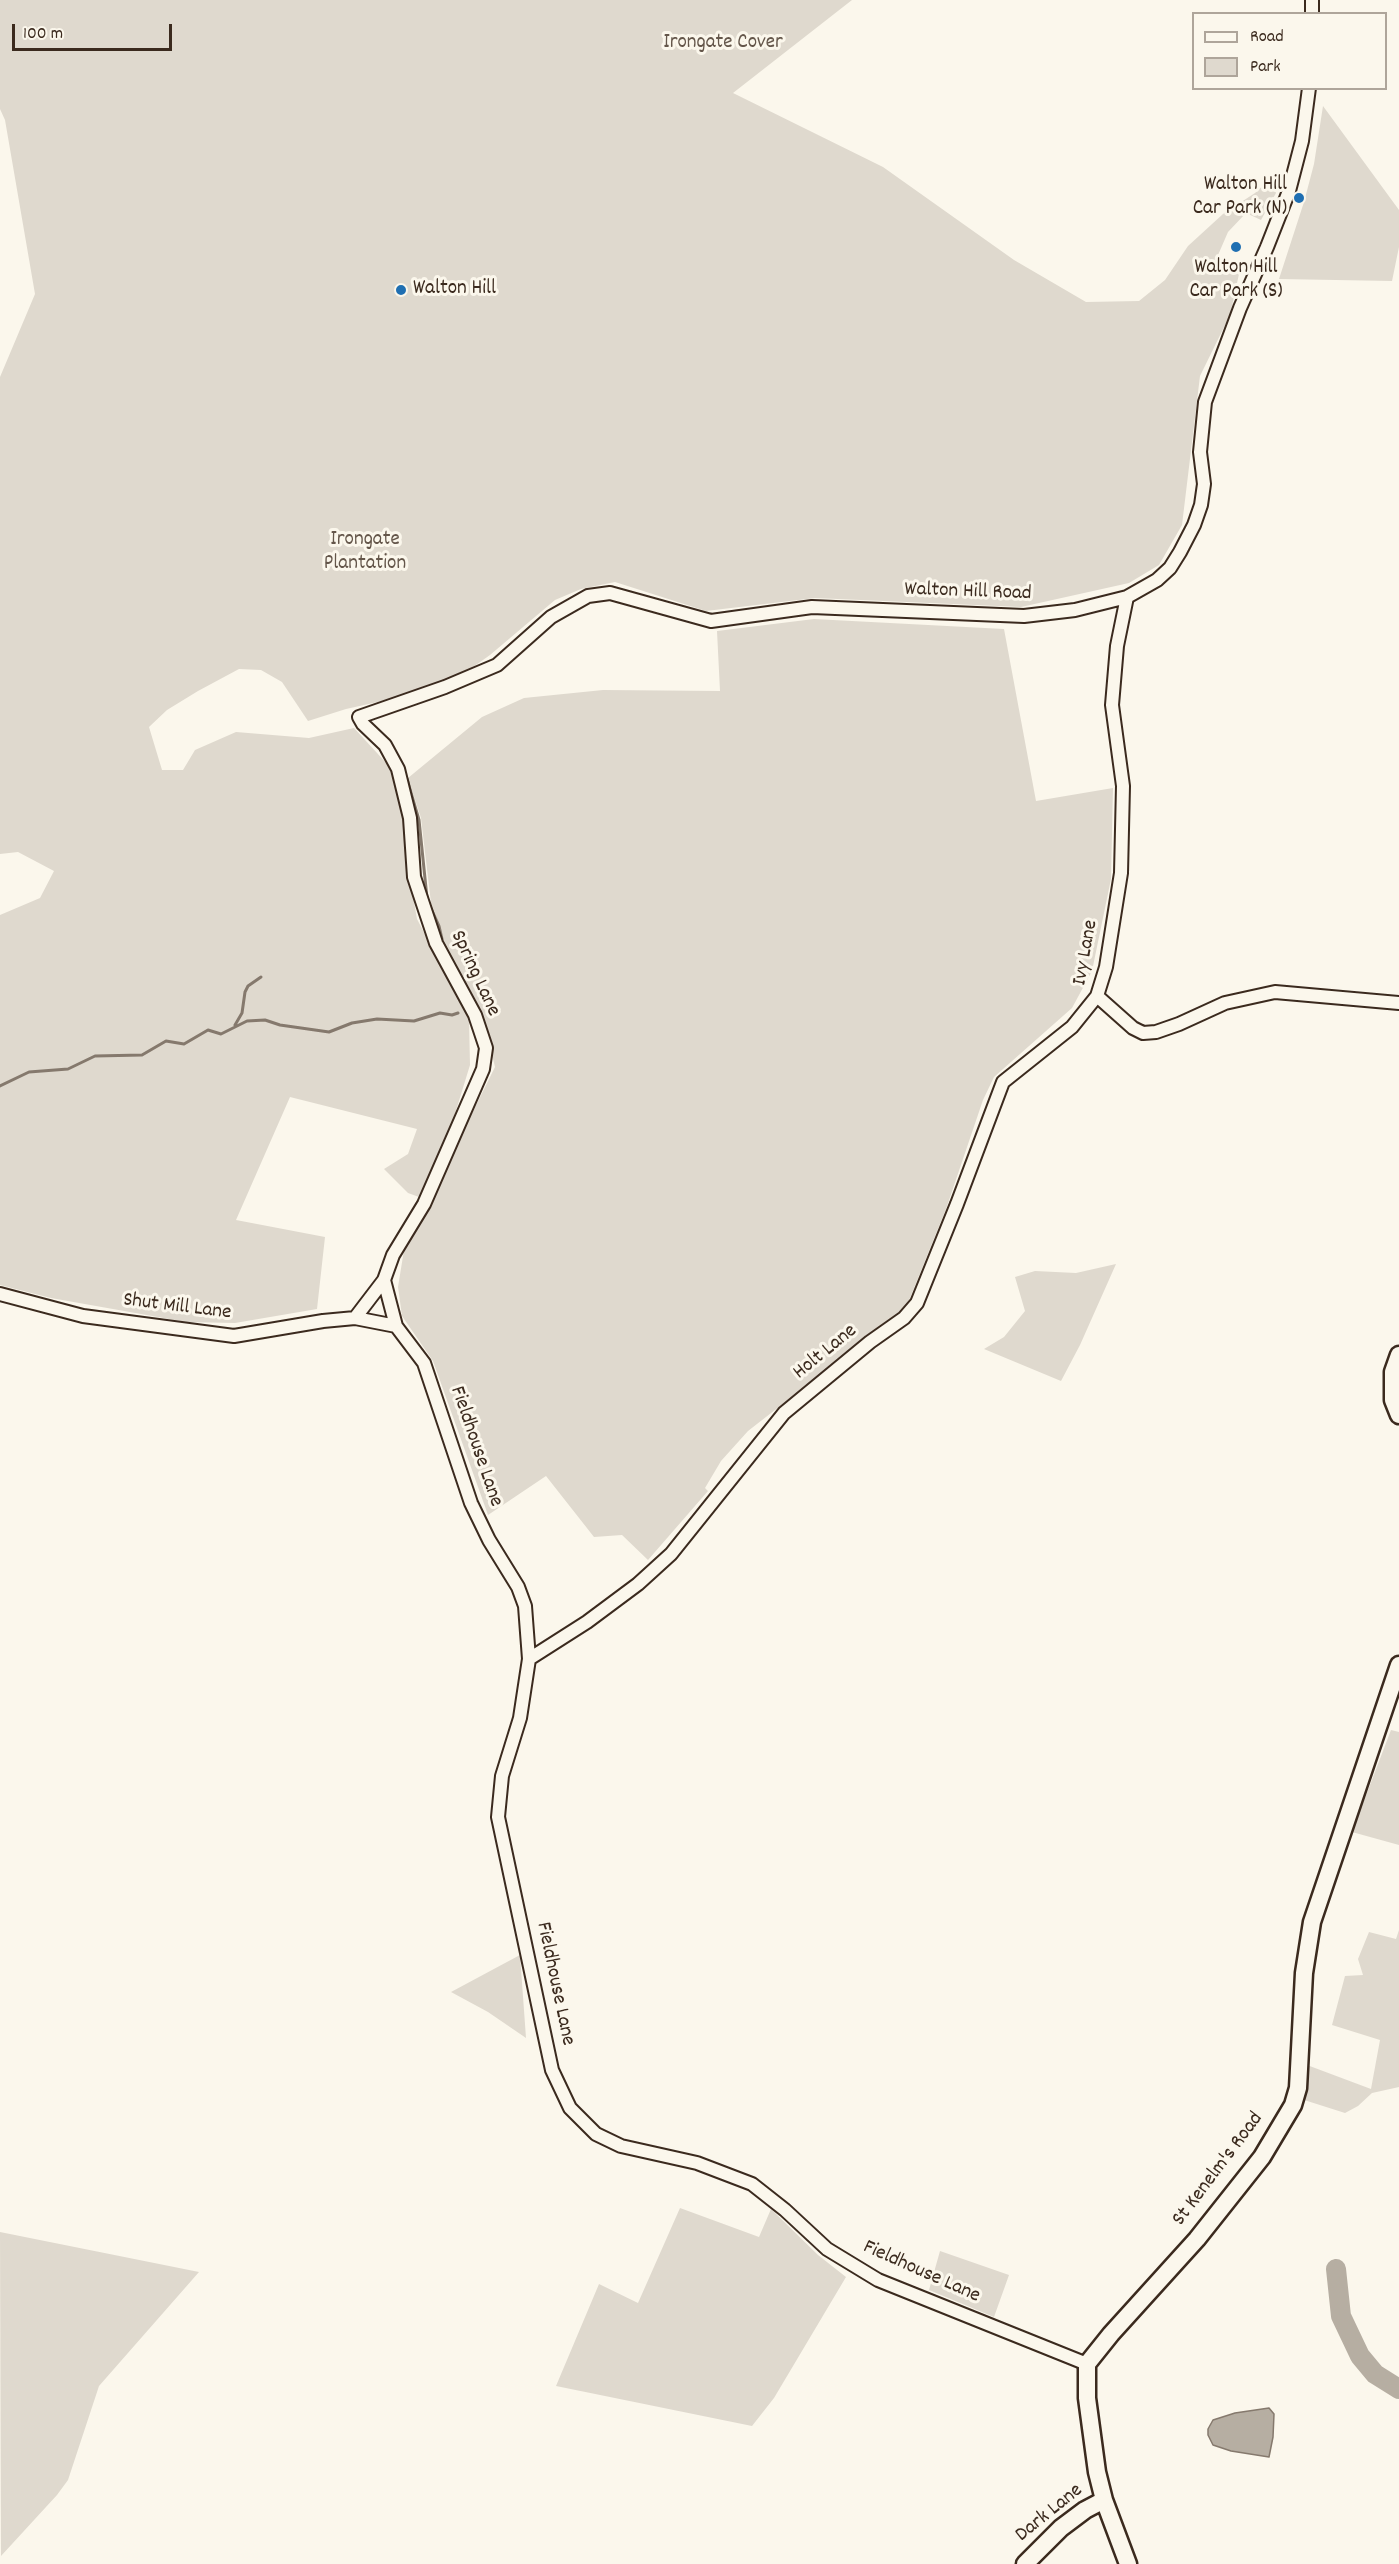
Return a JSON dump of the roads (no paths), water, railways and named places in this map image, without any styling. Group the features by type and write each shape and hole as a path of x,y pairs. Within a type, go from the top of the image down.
{"street":[{"name":"Walton Hill Road","path":"359,717 446,687 497,665 551,616 588,596 610,593 711,621 812,608 1024,616 1075,610 1127,597 1157,580 1170,568 1194,525 1201,505 1204,484 1200,452 1205,402 1240,308 1268,247 1289,190 1302,141 1309,90"},
{"name":"Ivy Lane","path":"1127,597 1117,646 1112,705 1123,786 1121,873 1106,967 1097,996 1133,1028 1143,1033 1156,1032 1179,1024 1225,1003 1275,992 1399,1003"},
{"name":"Spring Lane","path":"355,1318 384,1280 393,1255 424,1204 483,1069 486,1048 475,1015 436,943 414,877 410,818 398,769 385,745 363,724 359,717"},
{"name":"Holt Lane","path":"529,1659 587,1622 645,1578 675,1549 784,1413 870,1342 904,1318 916,1303 921,1292 1003,1082 1072,1027 1097,996"},
{"path":"384,1280 391,1325"},
{"name":"Shut Mill Lane","path":"0,1294 83,1316 234,1336 355,1318 391,1325"},
{"name":"Fieldhouse Lane","path":"391,1325 424,1363 471,1503 489,1540 518,1587 528,1623 529,1659 520,1718 502,1776 498,1817 552,2070 570,2108 596,2134 621,2146 697,2163 752,2184 827,2248 878,2280 1087,2364"},
{"path":"1399,1355 1393,1372 1393,1400 1399,1415"},
{"name":"St Kenelm's Road","path":"1087,2364 1111,2334 1197,2239 1240,2185 1274,2141 1293,2105 1298,2088 1304,1973 1312,1922 1399,1665"},
{"path":"1087,2364 1087,2398 1092,2440 1104,2500 1128,2564"},
{"name":"Dark Lane","path":"1025,2564 1061,2528 1085,2510 1104,2500"}],"waterway":[{"path":"407,779 419,820 427,898"},
{"path":"429,904 442,939"},
{"path":"235,1025 242,1013 248,986 261,977"},
{"path":"0,1086 29,1072 68,1069 95,1056 142,1055 166,1041 184,1044 208,1030 221,1034 247,1021 265,1020 280,1025 329,1032 352,1023 377,1019 414,1021 440,1013 452,1015 458,1013"},
{"path":"1336,2269 1341,2316 1360,2356 1375,2374 1399,2389"}],"place":[{"name":"Walton Hill Car Park (N)","path":"1299,198"},
{"name":"Walton Hill Car Park (S)","path":"1236,247"},
{"name":"Walton Hill","path":"401,290"}],"park label":[{"name":"Irongate Cover","path":"723,44"},
{"name":"Irongate Plantation","path":"365,553"}]}
